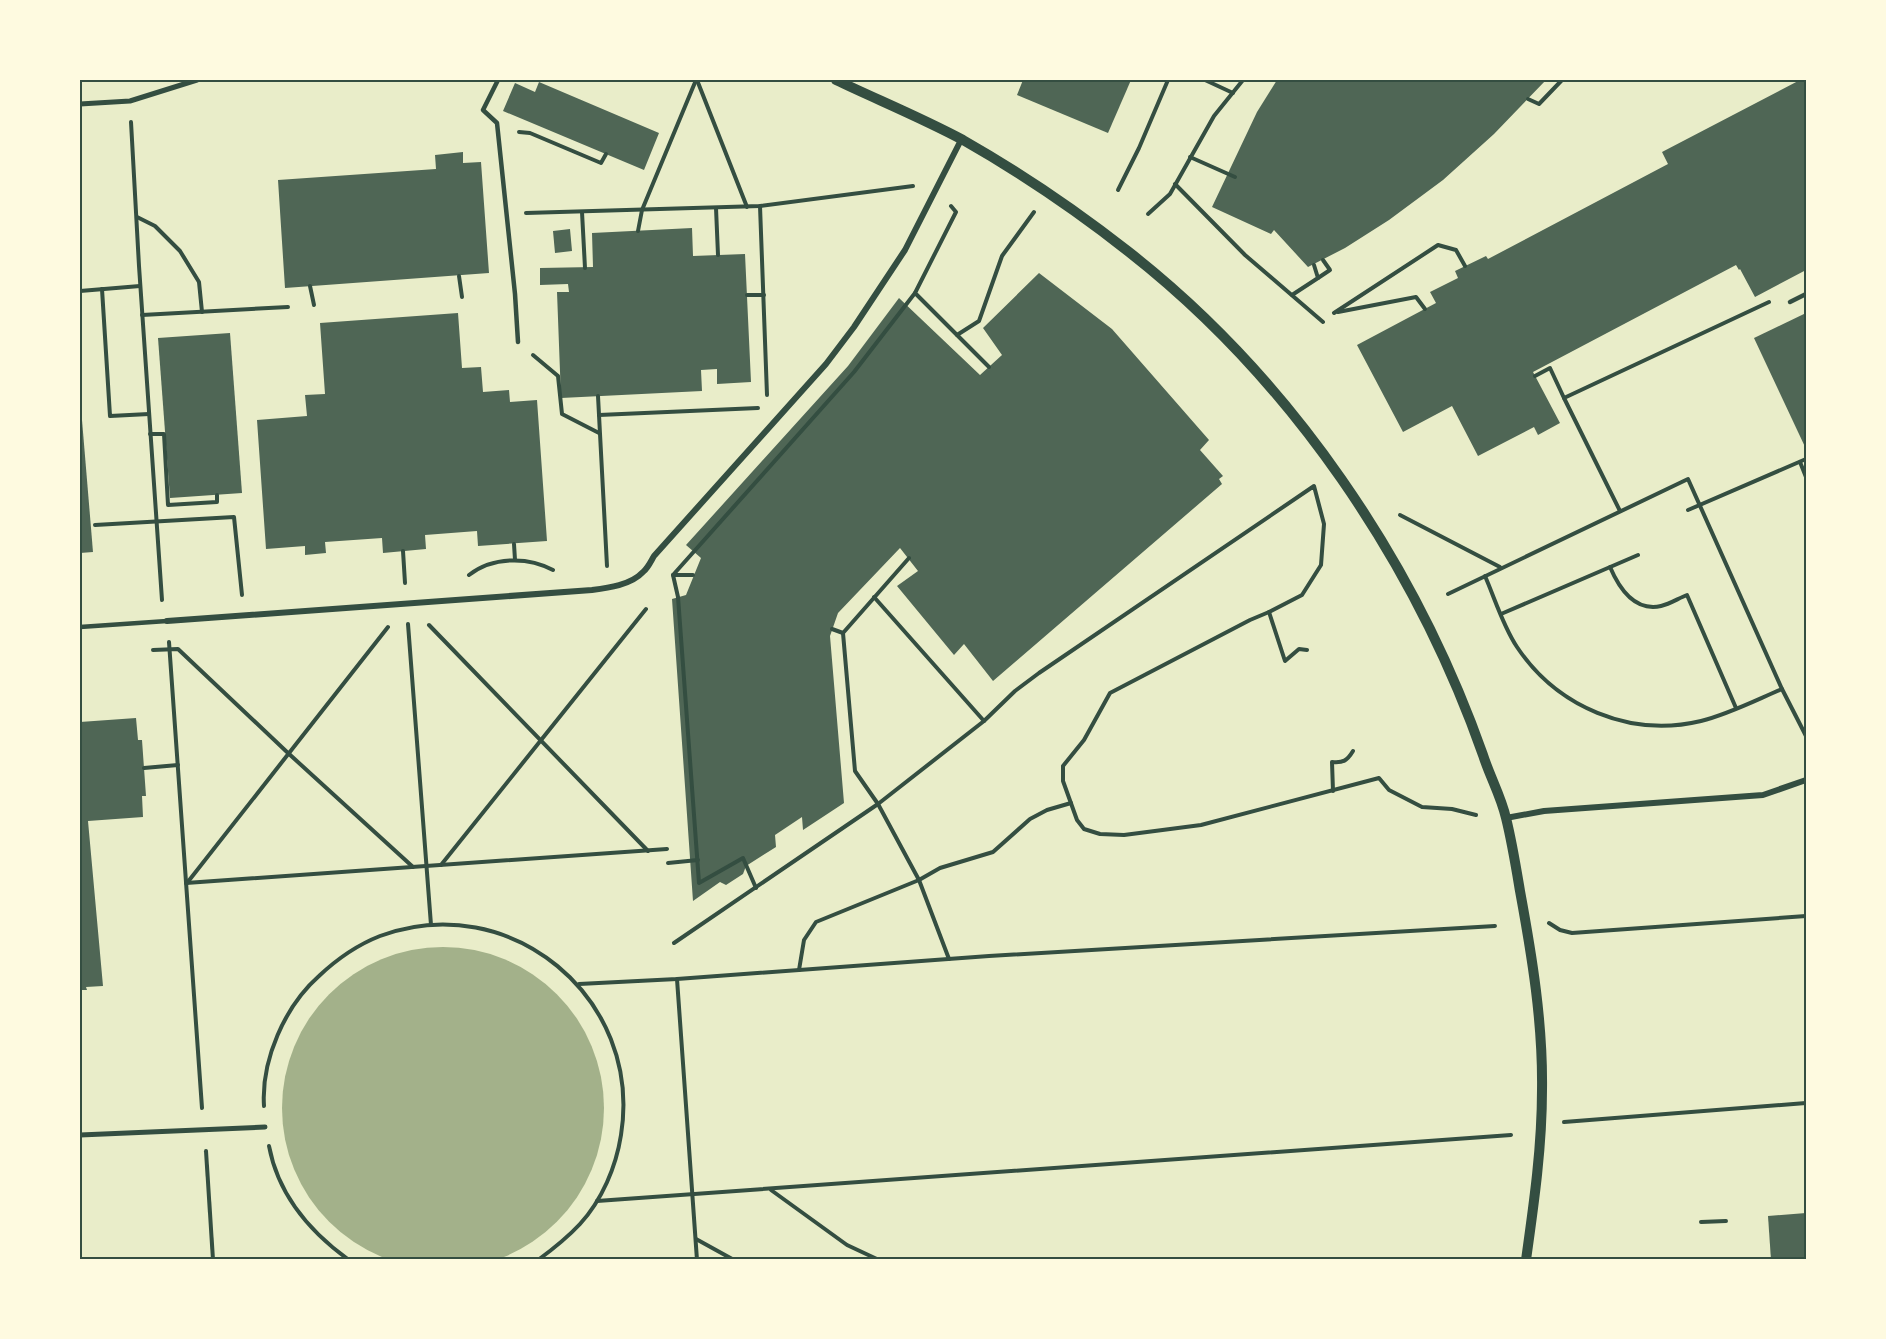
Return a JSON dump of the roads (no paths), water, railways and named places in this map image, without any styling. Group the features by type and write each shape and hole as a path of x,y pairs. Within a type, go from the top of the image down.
{"street":[{"path":"80,104 130,101 197,80"},
{"path":"836,80 961,140 1067,206 1130,252 1175,291 1258,374 1312,438 1363,510 1410,589 1433,633 1499,794 1506,818 1529,943 1541,1046 1541,1128 1526,1260"},
{"path":"167,621 608,588 642,574 654,556 826,364 905,250 961,140"},
{"path":"1506,818 1544,811 1763,795 1806,780"},
{"path":"80,1135 265,1127"}],"lane":[{"path":"498,80 483,110 497,123 518,342"},
{"path":"1790,302 1806,294"},
{"path":"80,627 167,621"}]}
